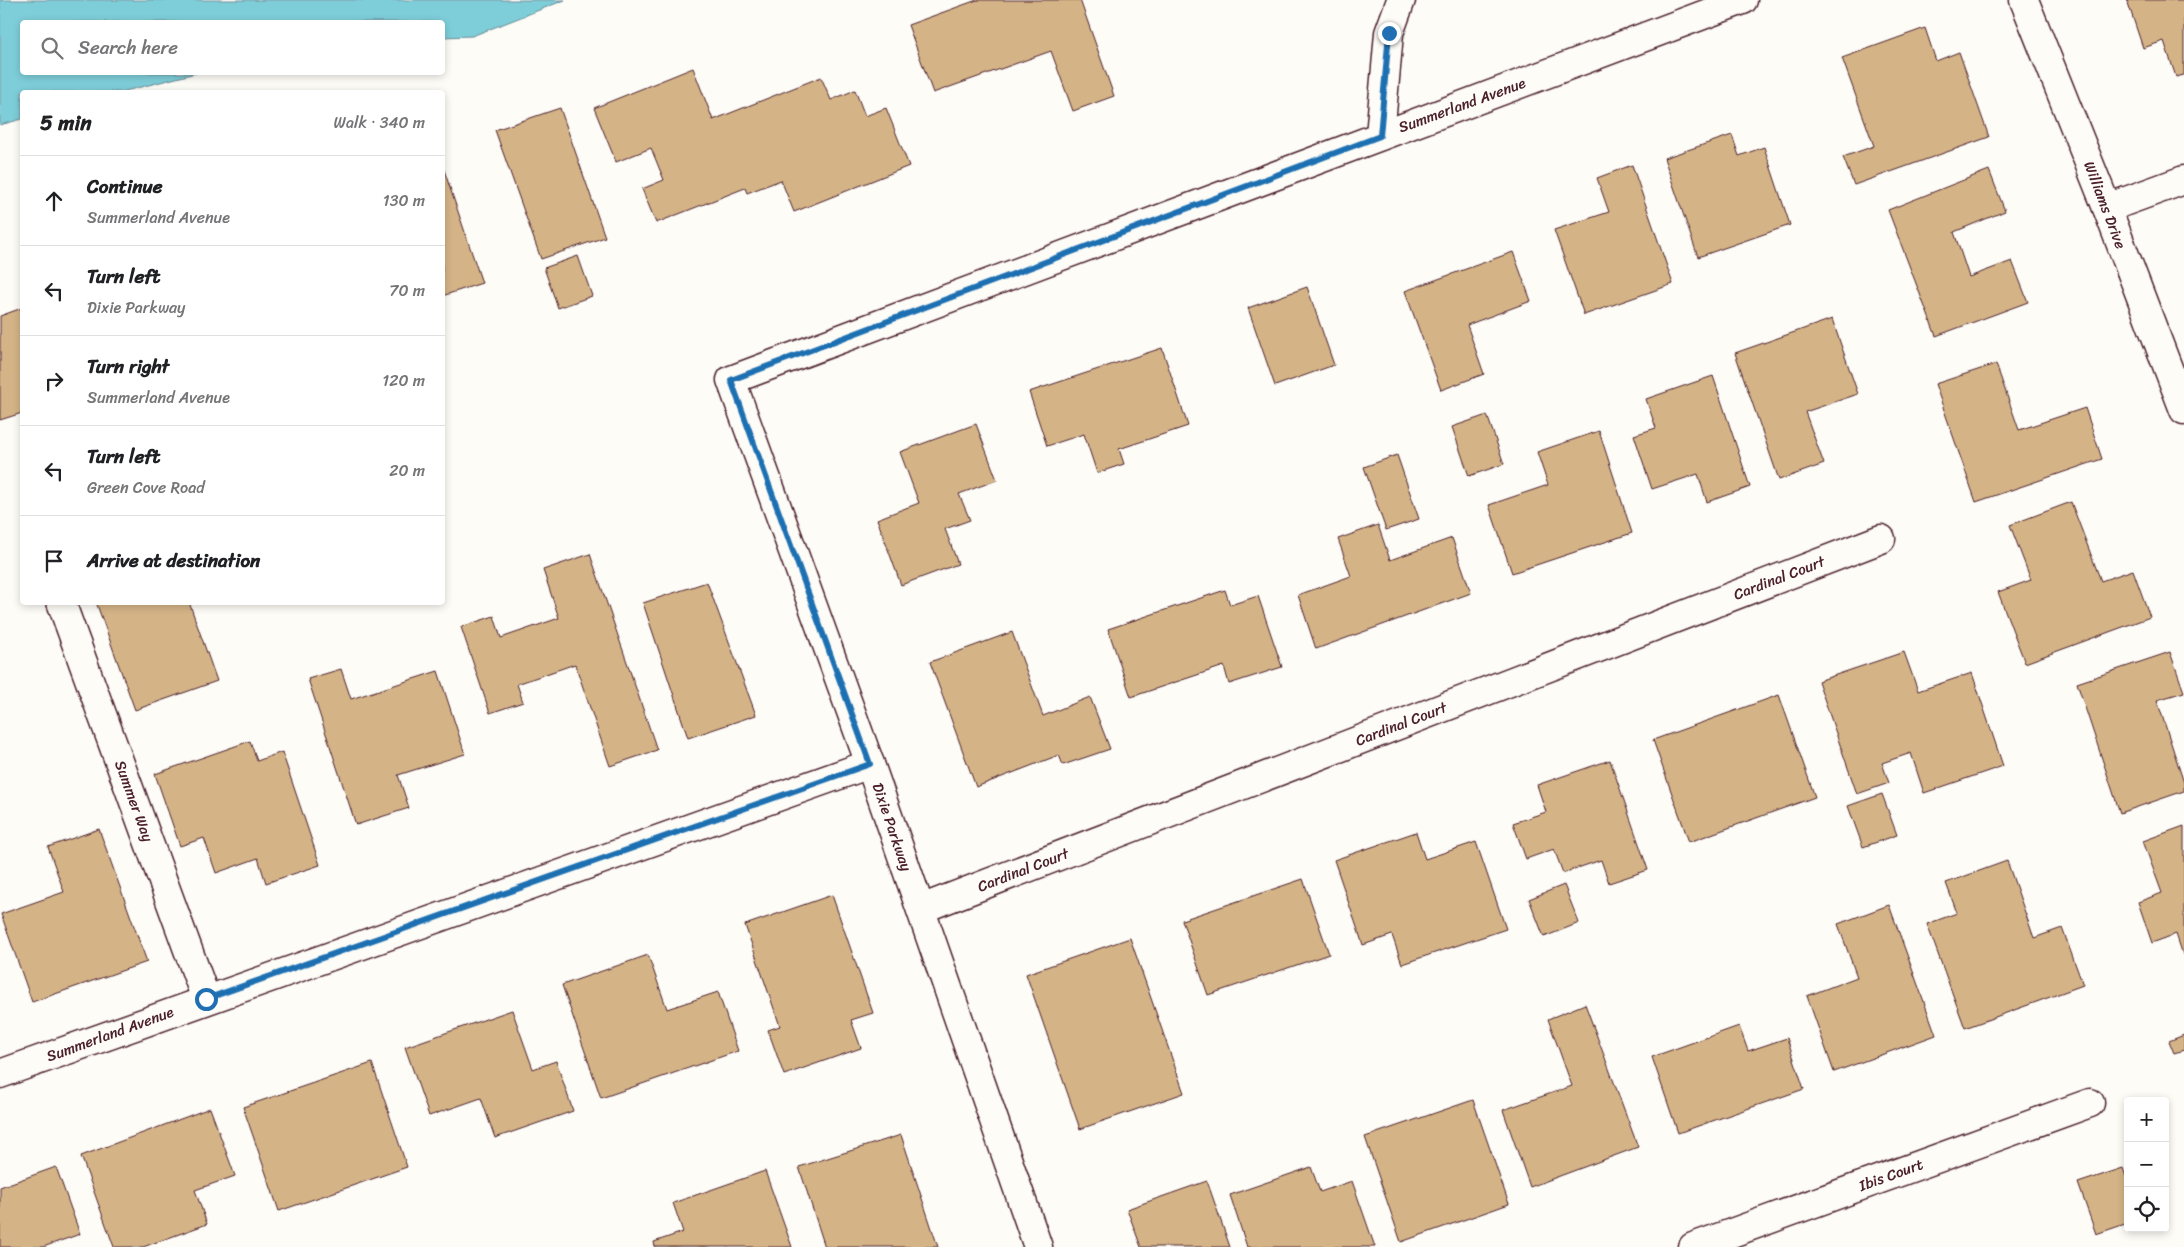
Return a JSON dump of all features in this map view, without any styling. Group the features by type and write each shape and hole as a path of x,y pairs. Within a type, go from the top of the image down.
{"street":[{"path":"1380,136 1389,33 1401,0"},
{"name":"Summerland Avenue","path":"731,380 1744,0"},
{"name":"Williams Drive","path":"2024,0 2107,208 2184,410"},
{"path":"2107,208 2184,180"},
{"name":"Dixie Parkway","path":"731,380 870,764 1038,1247"},
{"name":"Cardinal Court","path":"921,909 1881,539"},
{"name":"Summer Way","path":"62,605 206,999"},
{"name":"Summerland Avenue","path":"0,1074 206,999 870,764"},
{"name":"Ibis Court","path":"1693,1247 2090,1103"}],"water":[{"path":"0,0 565,0 472,36 445,37 445,20 20,20 20,75 188,75 129,90 20,90 20,120 0,125"}],"building":[{"path":"977,0 1080,0 1114,96 1073,111 1051,51 933,93 908,25"},
{"path":"2127,0 2184,0 2184,75 2176,77 2164,41 2143,48"},
{"path":"1925,28 1936,61 1959,52 1989,137 1854,185 1843,157 1874,146 1842,58"},
{"path":"693,68 713,120 821,77 831,100 855,90 865,116 886,108 909,166 794,212 781,180 747,193 745,188 656,223 642,189 664,180 651,148 616,162 594,108"},
{"path":"560,108 605,237 541,259 495,130"},
{"path":"1732,135 1739,156 1764,147 1790,225 1698,257 1664,158"},
{"path":"1632,165 1673,284 1584,315 1554,230 1609,212 1597,178"},
{"path":"1989,170 2005,211 1954,232 1969,277 2012,261 2028,302 1936,336 1888,210"},
{"path":"445,173 482,283 445,295"},
{"path":"1513,252 1531,301 1467,325 1484,374 1441,390 1405,291"},
{"path":"578,256 592,296 558,308 544,268"},
{"path":"1307,287 1334,365 1275,386 1248,308"},
{"path":"20,309 20,414 0,420 0,316"},
{"path":"1832,319 1858,394 1805,412 1824,464 1779,480 1735,353"},
{"path":"1162,348 1188,426 1119,449 1124,464 1097,473 1084,434 1047,446 1029,392"},
{"path":"1996,364 2019,430 2085,408 2102,459 1976,502 1935,384"},
{"path":"1713,376 1750,487 1707,502 1698,474 1652,489 1634,435 1656,428 1646,399"},
{"path":"1487,415 1504,464 1469,476 1452,427"},
{"path":"976,424 997,480 959,494 970,520 945,529 958,564 901,585 877,519 919,503 900,452"},
{"path":"1599,431 1632,533 1512,573 1489,505 1548,485 1537,452"},
{"path":"1397,455 1419,519 1386,530 1364,467"},
{"path":"2071,502 2101,581 2133,570 2150,617 2025,663 1998,592 2031,580 2010,525"},
{"path":"1378,525 1390,560 1452,538 1471,593 1316,649 1298,595 1351,576 1338,539"},
{"path":"590,554 657,750 610,766 575,664 517,684 523,702 490,713 461,627 494,616 501,638 559,618 543,570"},
{"path":"707,582 756,715 688,738 643,603"},
{"path":"1225,590 1230,605 1258,596 1282,667 1229,684 1224,666 1131,697 1108,629"},
{"path":"97,605 190,605 217,681 135,710"},
{"path":"1012,632 1043,716 1090,697 1110,749 1063,765 1059,755 976,787 930,662"},
{"path":"1904,652 1918,691 1972,673 2003,766 1924,793 1911,753 1882,763 1889,783 1857,794 1818,681"},
{"path":"2170,652 2184,692 2157,700 2184,783 2184,791 2120,813 2077,683"},
{"path":"341,669 351,699 438,671 465,754 398,775 409,808 356,825 308,679"},
{"path":"1779,695 1815,797 1689,842 1653,740"},
{"path":"250,741 257,761 282,752 320,865 266,883 258,858 216,873 204,838 180,846 155,774"},
{"path":"1610,760 1648,870 1609,883 1601,860 1563,873 1554,849 1526,859 1513,823 1546,812 1537,785"},
{"path":"1882,794 1897,835 1863,847 1848,806"},
{"path":"2184,826 2183,955 2176,934 2152,943 2138,902 2162,893 2143,841"},
{"path":"99,829 147,962 32,1002 1,914 64,892 48,847"},
{"path":"1416,832 1425,859 1476,842 1506,929 1402,964 1392,935 1363,945 1334,860"},
{"path":"2007,861 2034,938 2062,928 2083,985 1965,1028 1927,924 1957,913 1946,883"},
{"path":"1303,879 1329,954 1208,995 1182,920"},
{"path":"1564,885 1579,923 1544,937 1529,899"},
{"path":"832,895 873,1013 851,1020 861,1048 784,1075 768,1030 780,1026 745,925"},
{"path":"1889,905 1936,1035 1834,1072 1807,996 1857,977 1838,924"},
{"path":"1130,938 1184,1093 1080,1129 1026,974"},
{"path":"648,955 667,1009 718,992 738,1051 601,1098 562,985"},
{"path":"1585,1004 1638,1147 1530,1187 1503,1110 1572,1086 1548,1019"},
{"path":"512,1010 533,1069 556,1061 573,1111 495,1138 481,1098 429,1116 405,1047"},
{"path":"1739,1026 1748,1051 1787,1038 1804,1089 1678,1133 1652,1057"},
{"path":"2184,1035 2184,1050 2174,1053 2169,1041"},
{"path":"372,1063 407,1167 279,1211 243,1107"},
{"path":"1473,1100 1509,1204 1401,1242 1365,1137"},
{"path":"210,1108 235,1176 195,1190 207,1224 143,1247 114,1247 81,1156"},
{"path":"901,1135 938,1247 825,1247 799,1167"},
{"path":"56,1167 80,1234 43,1247 0,1247 0,1187"},
{"path":"1311,1167 1320,1192 1352,1181 1375,1247 1247,1247 1230,1195"},
{"path":"2123,1168 2124,1224 2096,1234 2078,1183"},
{"path":"765,1171 792,1247 655,1247 654,1242 683,1232 673,1203"},
{"path":"1207,1181 1230,1247 1141,1247 1127,1209"}],"route":[{"path":"206,999 870,764 731,380 1380,136 1389,33"}]}
